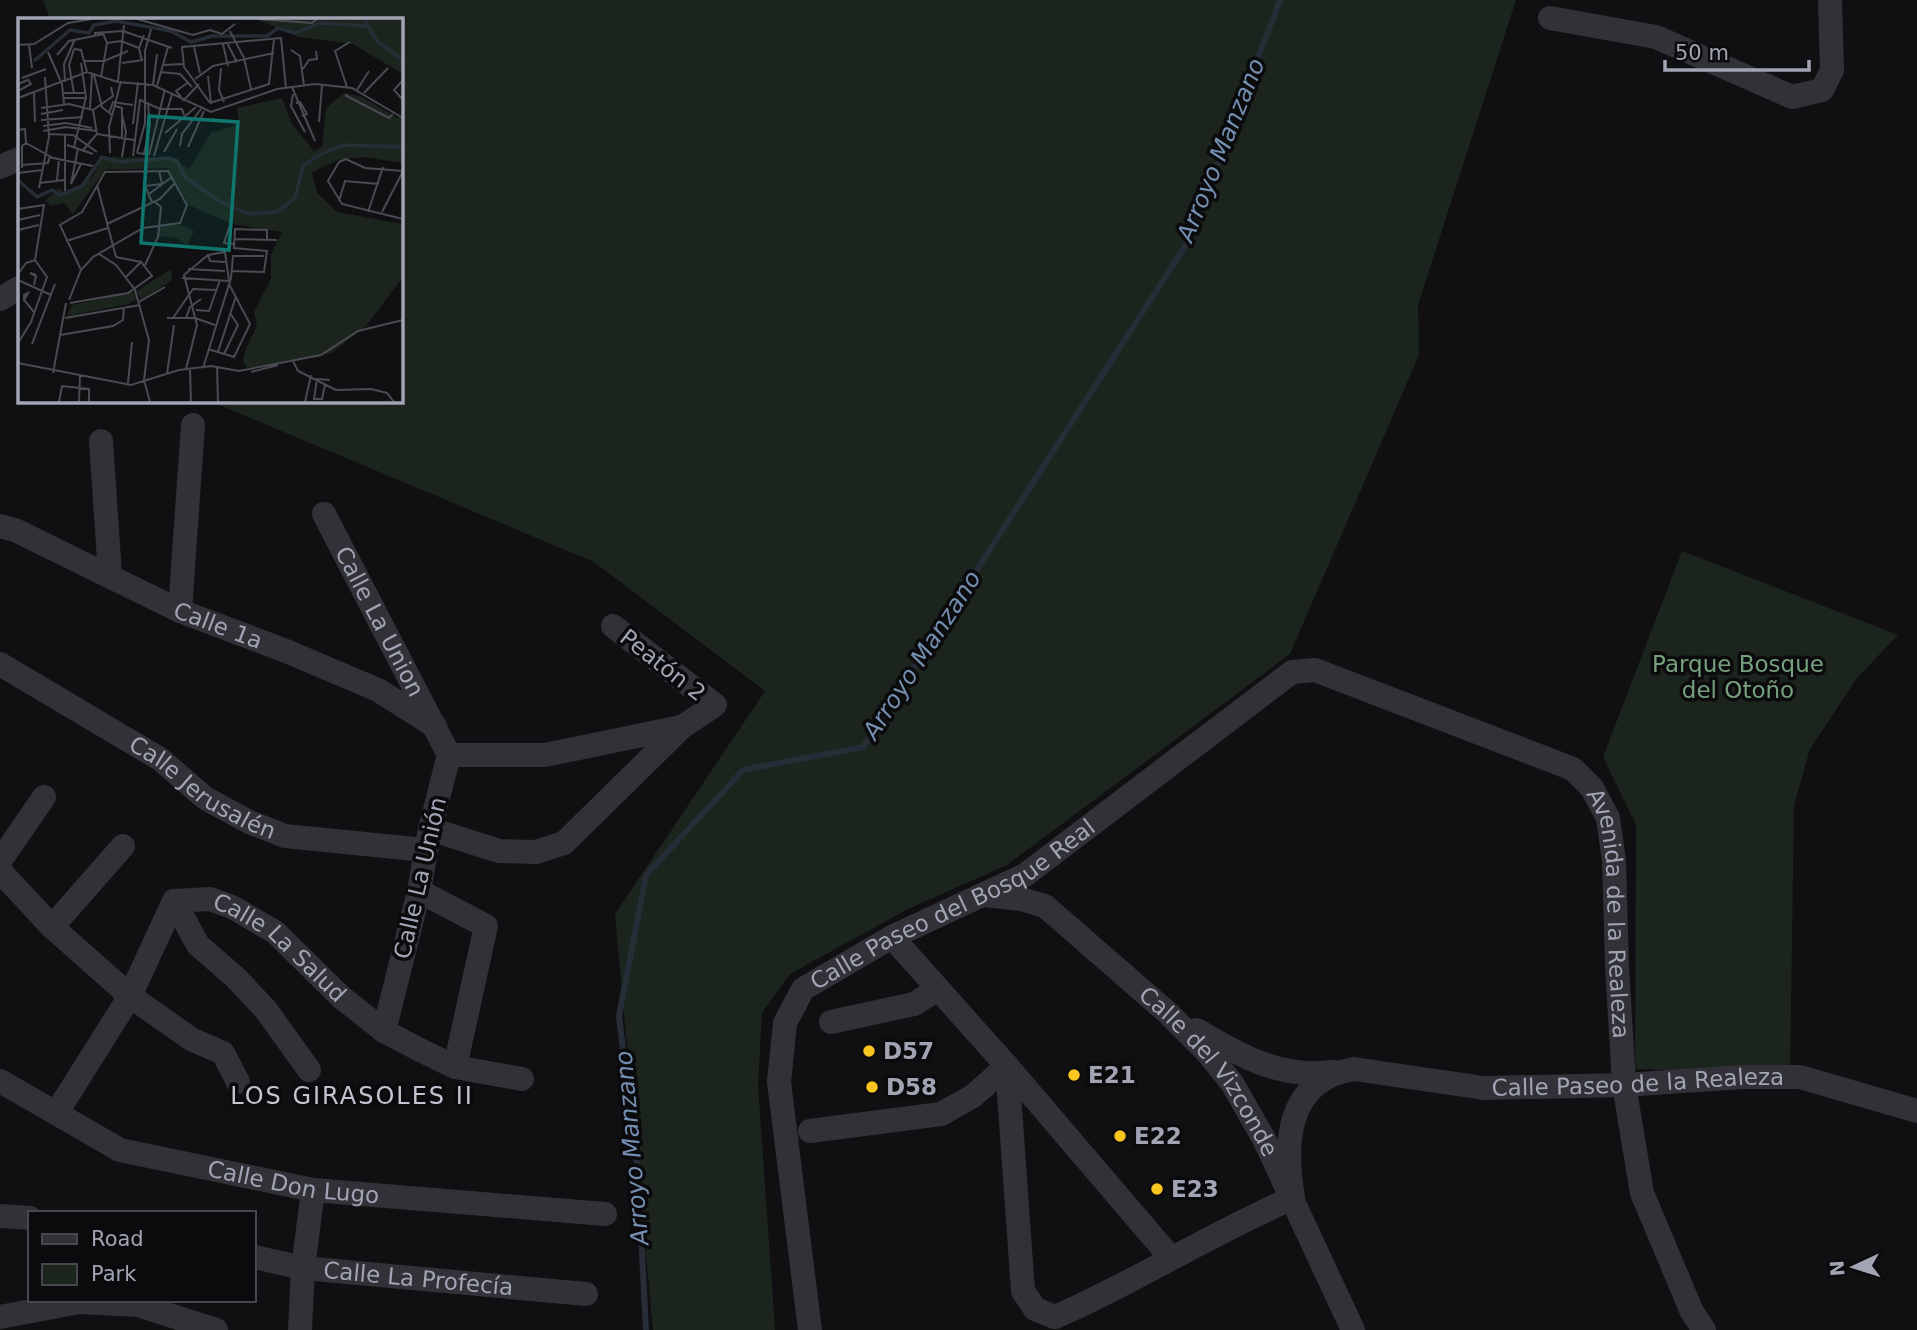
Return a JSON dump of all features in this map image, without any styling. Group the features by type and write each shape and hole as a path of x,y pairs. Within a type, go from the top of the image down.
{"street":[{"path":"1550,18 1656,37 1792,97 1822,90 1832,70 1830,0"},
{"path":"0,167 18,159"},
{"path":"0,299 18,289"},
{"path":"180,611 192,425"},
{"path":"101,441 110,575"},
{"name":"Calle La Union","path":"324,514 436,727"},
{"name":"Calle 1a","path":"0,526 15,530 180,611 286,651 378,690 436,727"},
{"name":"Peatón 2","path":"612,626 715,705 682,727"},
{"name":"Calle Jerusalén","path":"0,664 160,759 205,798 249,822 285,836 427,839 499,851 536,852 564,843 682,727"},
{"name":"Calle Paseo del Bosque Real","path":"810,1330 779,1082 785,1024 803,989 892,937 1025,875 1292,672 1315,670"},
{"name":"Avenida de la Realeza","path":"1315,670 1573,769 1592,788 1608,818 1615,860 1617,965 1624,1085 1642,1193 1692,1312 1704,1330"},
{"path":"436,727 449,755 545,755 682,727"},
{"name":"Calle La Unión","path":"384,1031 419,891 427,839 449,755"},
{"path":"0,861 44,797"},
{"path":"52,927 123,846"},
{"path":"1040,863 1038,885 1045,906"},
{"path":"0,871 52,927 130,996 191,1039 223,1053 238,1082"},
{"path":"419,891 486,926 455,1067"},
{"name":"Calle del Vizconde","path":"984,895 1021,898 1045,906 1170,1014 1206,1051 1232,1083 1264,1139 1353,1330"},
{"name":"Calle La Salud","path":"57,1112 130,996 174,901 210,899 232,907 275,932 341,997 384,1031 455,1067 522,1079"},
{"path":"174,901 198,945 235,977 266,1010 309,1070"},
{"path":"892,937 1007,1066 1171,1258"},
{"path":"831,1022 914,1004 937,989"},
{"name":"Calle Paseo de la Realeza","path":"1170,1014 1241,1056 1290,1072 1311,1074 1354,1069 1484,1088 1800,1077 1917,1111"},
{"path":"810,1130 941,1114 973,1096 1007,1066"},
{"path":"1007,1066 1023,1291 1035,1310 1055,1317 1095,1300 1171,1258 1293,1198"},
{"name":"Calle Paseo de la Realeza","path":"1293,1198 1289,1138 1301,1103 1318,1081 1335,1072 1354,1069"},
{"name":"Calle Don Lugo","path":"0,1081 120,1150 313,1190 604,1214"},
{"path":"300,1330 303,1268 313,1190"},
{"path":"0,1216 28,1218"},
{"name":"Calle La Profecía","path":"256,1257 303,1268 586,1294"},
{"path":"0,1317 79,1302 138,1305 216,1330"}],"green space":[{"path":"43,0 1516,0 1418,305 1419,355 1290,654 1007,865 908,909 790,974 762,1013 758,1084 775,1330 653,1330 615,914 765,691 594,562 212,402 402,402 402,18 50,18"},
{"name":"Parque Bosque del Otoño","path":"1682,551 1898,635 1857,678 1810,749 1794,805 1790,1074 1635,1069 1636,825 1603,757"}],"waterway":[{"name":"Arroyo Manzano","path":"646,1330 638,1175 619,1016 646,875 743,770 863,747 1189,240 1280,0"}],"place":[{"name":"D57","path":"869,1051"},
{"name":"E21","path":"1074,1075"},
{"name":"D58","path":"872,1087"},
{"name":"E22","path":"1120,1136"},
{"name":"E23","path":"1157,1189"}],"district":[{"name":"LOS GIRASOLES II","path":"352,1096"}]}
